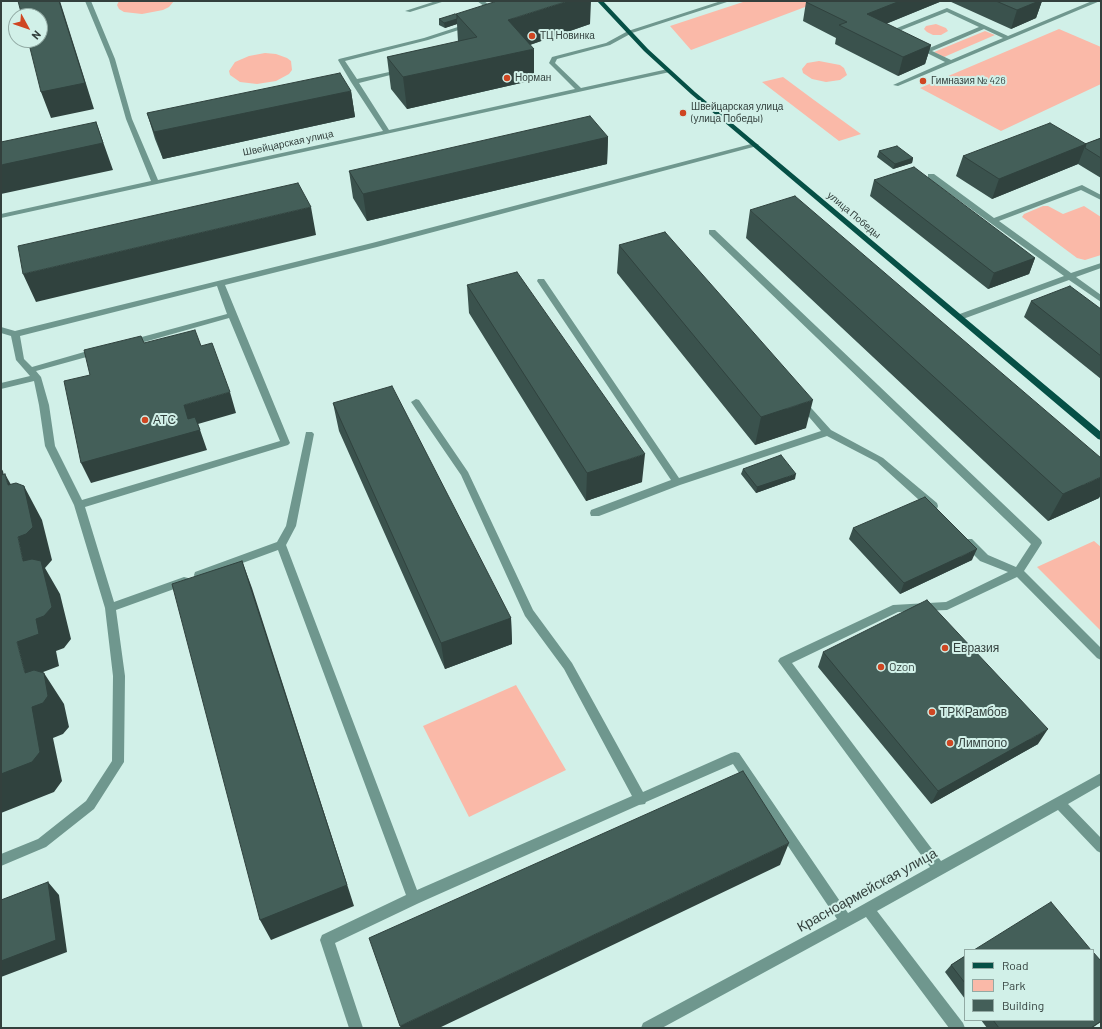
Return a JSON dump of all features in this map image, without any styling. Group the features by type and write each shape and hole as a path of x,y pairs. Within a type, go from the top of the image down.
{"main road":[{"name":"улица Победы","path":"600,1 668,71 1101,437"}],"street":[{"path":"88,1 112,59 129,119 155,182"},
{"path":"408,11 442,1"},
{"path":"480,1 501,16 493,18"},
{"path":"579,90 552,63 554,58 608,44 630,32 728,1"},
{"path":"896,85 1096,1"},
{"path":"902,39 889,33 946,10 1008,38"},
{"path":"387,132 341,60 427,42 478,22"},
{"path":"927,51 984,27"},
{"path":"908,42 950,62"},
{"path":"354,82 408,70"},
{"name":"Швейцарская улица","path":"1,216 668,71"},
{"path":"1,330 15,334 374,245 755,145"},
{"path":"931,176 1101,299"},
{"path":"993,221 1082,187 1101,198"},
{"path":"712,232 1036,543 1018,572 947,606 897,608 784,661 938,868"},
{"path":"960,317 1101,265"},
{"path":"541,281 677,482"},
{"path":"79,505 284,443 220,283"},
{"path":"120,346 232,315"},
{"path":"1,860 42,843 90,805 118,762 119,676 110,608 79,505 50,446 44,405 33,373 20,360 15,334"},
{"path":"1,386 33,373 105,350"},
{"path":"797,397 828,432 880,460 937,511"},
{"path":"416,402 465,474 529,613 568,666 641,800"},
{"path":"595,513 677,482 828,432"},
{"path":"110,608 281,545 291,526 309,434"},
{"path":"963,537 984,558 1018,572 1101,655"},
{"path":"281,545 414,898"},
{"path":"356,1028 328,940 414,898 735,758 846,921"},
{"name":"Красноармейская улица","path":"648,1028 846,921 938,868 1101,779"},
{"path":"1059,802 1101,847"},
{"path":"867,908 958,1028"}],"green space":[{"path":"119,1 174,1 169,7 163,10 142,14 124,12 119,9 117,5"},
{"path":"746,1 821,1 691,50 670,26"},
{"path":"936,24 946,28 948,31 941,35 933,35 924,29 926,26"},
{"path":"1059,29 1101,47 1101,84 1001,131 920,88"},
{"path":"985,31 995,35 944,57 934,52"},
{"path":"265,53 276,54 287,58 291,61 292,70 289,74 276,81 257,84 240,82 230,75 229,71 235,62 249,56"},
{"path":"819,61 840,65 844,68 847,75 840,80 826,82 812,79 803,73 802,69 807,63"},
{"path":"783,77 861,134 839,141 762,82"},
{"path":"1043,206 1048,206 1063,214 1084,206 1101,217 1101,255 1085,260 1077,258 1022,217 1024,214"},
{"path":"1094,541 1101,547 1101,631 1037,567"},
{"path":"516,685 566,770 469,817 423,726"}],"building":[{"path":"18,1 59,1 85,83 41,92 30,48 48,48 48,8 20,8"},
{"path":"497,1 568,1 508,20 534,49 403,77 387,57 477,37 456,14"},
{"path":"900,1 867,14 931,45 903,57 839,25 847,22 806,2"},
{"path":"996,1 1039,1 1017,10"},
{"path":"455,14 457,15 457,19 444,23 439,19"},
{"path":"340,73 351,91 154,132 147,113"},
{"path":"590,116 608,137 363,194 349,171"},
{"path":"96,122 103,143 1,165 1,142"},
{"path":"1050,123 1086,144 999,179 963,156"},
{"path":"1101,138 1101,158 1085,148 1085,144"},
{"path":"897,146 913,158 895,164 879,151"},
{"path":"914,167 1035,258 994,273 874,180"},
{"path":"298,183 311,207 23,274 18,246"},
{"path":"795,196 1101,458 1101,477 1063,494 750,210"},
{"path":"665,232 813,400 761,417 619,245"},
{"path":"517,272 645,454 587,473 467,285"},
{"path":"1070,286 1101,309 1101,356 1031,301"},
{"name":"АТС","path":"195,330 201,346 212,343 230,392 184,405 188,419 195,417 200,430 81,463 64,381 90,375 84,350 141,336 144,343"},
{"path":"392,386 511,618 441,643 333,403"},
{"path":"781,455 796,474 757,487 743,469"},
{"path":"5,474 8,485 16,483 24,486 33,527 26,534 18,537 23,561 32,559 41,561 52,607 44,616 36,619 39,634 17,642 25,673 34,670 44,673 48,696 43,703 32,707 40,752 32,762 1,774 1,475"},
{"path":"925,497 977,549 904,583 853,528"},
{"path":"242,561 347,885 260,920 172,584"},
{"name":"ТРК Рамбов","path":"927,600 1048,729 938,791 823,652"},
{"path":"743,771 789,843 400,1026 369,938"},
{"path":"48,882 56,940 1,961 1,900"},
{"path":"1051,902 1090,949 976,949"},
{"path":"1094,953 1101,961 1101,1021 1091,1028 999,1028 994,1021 1094,1021"},
{"path":"964,957 964,982 951,965"}],"place":[{"name":"ТЦ Новинка","path":"532,36"},
{"name":"Норман","path":"507,78"},
{"name":"Гимназия № 426","path":"923,81"},
{"name":"Швейцарская улица (улица Победы)","path":"683,113"},
{"name":"АТС","path":"145,420"},
{"name":"Евразия","path":"945,648"},
{"name":"Ozon","path":"881,667"},
{"name":"ТРК Рамбов","path":"932,712"},
{"name":"Лимпопо","path":"950,743"}]}
